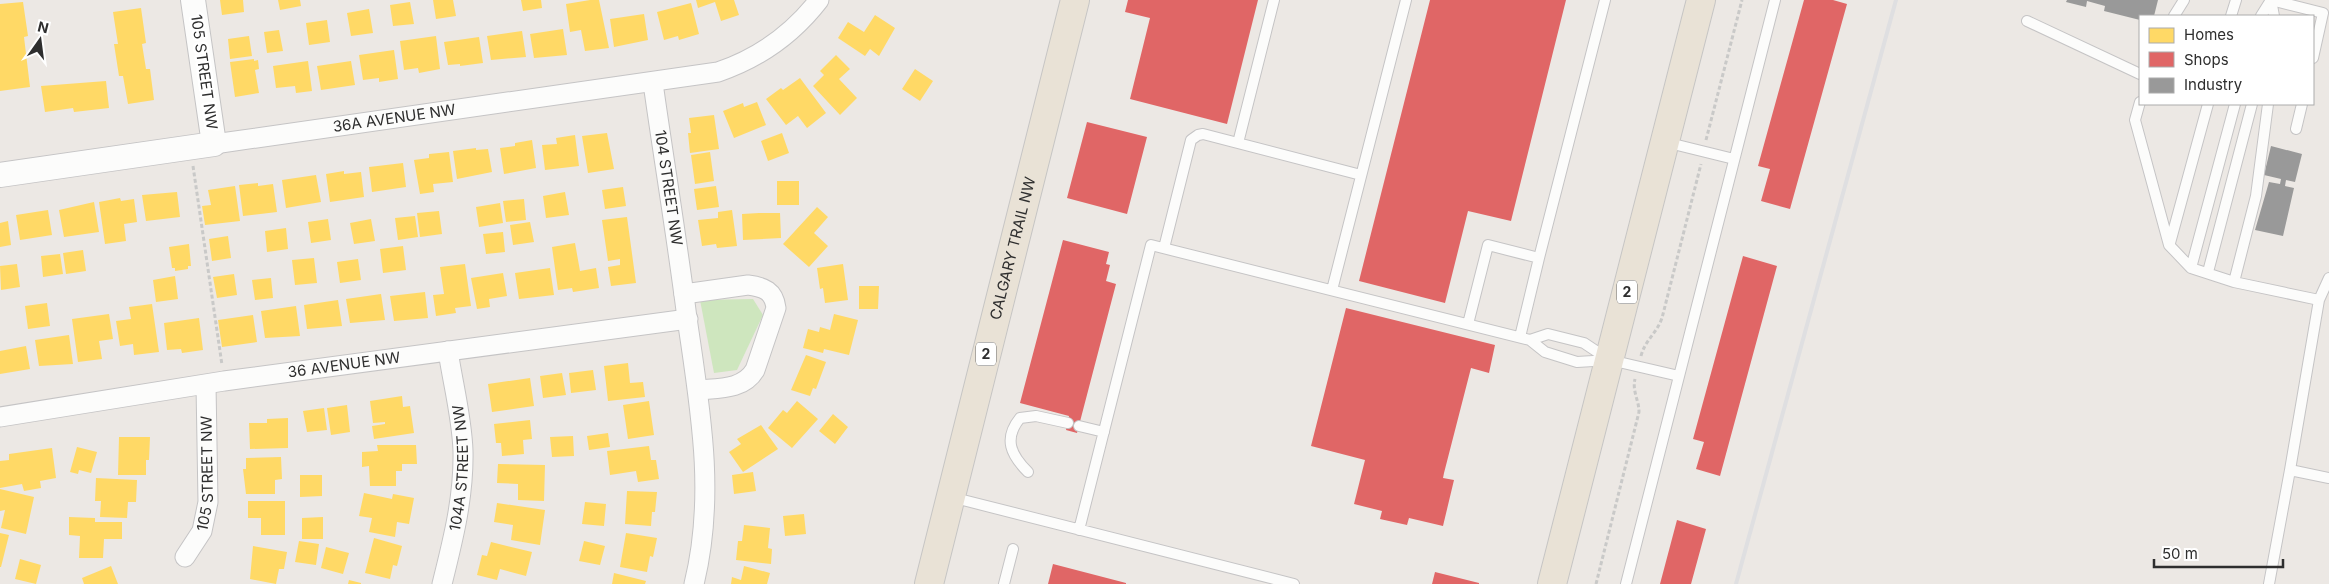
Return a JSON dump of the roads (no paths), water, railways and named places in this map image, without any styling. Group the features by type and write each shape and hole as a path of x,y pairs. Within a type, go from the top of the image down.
{"highway":[{"name":"CALGARY TRAIL NW","path":"929,584 1075,0"},
{"name":"2","path":"1552,584 1701,0"}],"street":[{"name":"105 STREET NW","path":"194,0 214,144"},
{"name":"36A AVENUE NW","path":"0,175 652,83 718,72 752,59 782,39 819,0"},
{"name":"104 STREET NW","path":"652,83 698,390 706,470 706,505 702,544 694,584"},
{"path":"684,294 748,285 758,286 770,291 775,299 776,308 755,370 750,378 738,385 698,390"},
{"name":"36 AVENUE NW","path":"0,417 206,385 688,319"},
{"name":"104A STREET NW","path":"442,584 460,505 463,467 461,432 448,351"},
{"name":"105 STREET NW","path":"185,557 202,531 208,502 206,385"}],"lane":[{"path":"1238,143 1274,0"},
{"path":"1332,290 1406,0"},
{"path":"1520,337 1605,0"},
{"path":"1626,584 1775,0"},
{"path":"2175,15 2184,0"},
{"path":"2232,15 2236,0"},
{"path":"2262,0 2271,0 2326,14 2314,55"},
{"path":"2262,15 2271,0"},
{"path":"2271,0 2274,15"},
{"path":"2027,21 2139,74"},
{"path":"2139,105 2135,120 2170,245 2191,268 2234,282 2319,300"},
{"path":"2170,245 2208,105"},
{"path":"2191,268 2235,105"},
{"path":"2208,272 2252,105"},
{"path":"2234,282 2256,196 2268,105"},
{"path":"2296,129 2302,105"},
{"path":"1164,248 1191,140 1198,135 1203,134 1361,175"},
{"path":"1664,142 1734,159"},
{"path":"1079,530 1152,245 1520,337 1530,340 1545,352 1577,362 1610,360 1679,376"},
{"path":"1468,324 1488,245 1539,258"},
{"path":"2269,584 2319,300 2329,278"},
{"path":"1530,340 1548,334 1584,344 1610,360"},
{"path":"1028,472 1016,460 1011,450 1010,440 1020,418 1036,416 1068,423"},
{"path":"1079,426 1104,432"},
{"path":"2290,470 2329,478"},
{"path":"950,497 1294,584"},
{"path":"1004,584 1013,549"}],"railway":[{"path":"1736,584 1896,0"}]}
